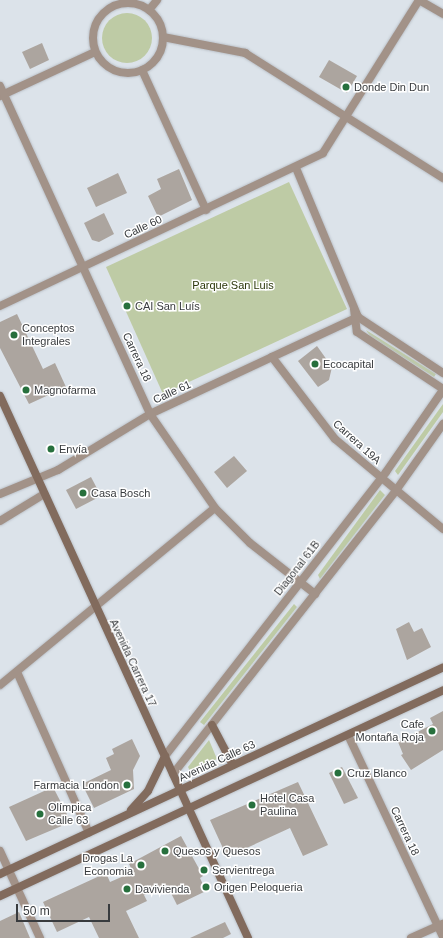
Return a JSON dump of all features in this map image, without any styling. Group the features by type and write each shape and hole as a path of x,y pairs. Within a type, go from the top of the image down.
{"main road":[{"name":"Avenida Carrera 17","path":"0,396 95,607 181,790 248,938"},
{"name":"Avenida Calle 63","path":"0,874 443,667"},
{"path":"0,896 443,690"},
{"path":"212,724 233,765"},
{"path":"123,817 148,791 165,756"}],"street":[{"path":"149,10 157,0"},
{"path":"419,0 443,14"},
{"name":"Calle 60","path":"0,306 296,168 322,153 347,116 419,0"},
{"path":"113,3 132,3 149,10 159,22 163,37 155,60 142,70 127,73 112,69 95,52 94,29 101,15 113,3"},
{"path":"163,37 245,53 443,178"},
{"path":"2,95 95,52"},
{"path":"142,70 206,210"},
{"name":"Carrera 18","path":"0,86 2,95 150,414 215,508 250,543 314,594"},
{"path":"296,168 354,306 362,336 443,390"},
{"path":"356,318 443,373"},
{"name":"Calle 61","path":"0,494 58,470 150,414 356,318"},
{"name":"Carrera 19A","path":"272,357 335,439 381,478 397,489 443,529"},
{"name":"Diagonal 61B","path":"165,756 381,478 443,390"},
{"path":"173,774 397,489 443,424"},
{"path":"0,521 44,494"},
{"path":"0,685 215,508"},
{"path":"16,672 89,833"},
{"name":"Carrera 18","path":"348,734 440,925 443,936"},
{"path":"0,851 40,938"},
{"path":"411,938 440,925"}],"green space":[{"path":"122,13 132,13 145,20 152,33 152,43 145,56 132,63 122,63 113,59 106,52 102,43 102,33 106,24 113,17"},
{"name":"Parque San Luis","path":"289,182 347,309 163,394 106,267"},
{"path":"366,330 436,374 434,377 370,336"},
{"path":"443,404 443,412 398,475 395,471"},
{"path":"380,490 385,495 320,579 318,575"},
{"path":"294,604 297,607 204,725 200,722"},
{"path":"209,740 217,759 190,771 188,767"}],"building":[{"path":"42,43 49,60 30,69 22,52"},
{"path":"329,60 357,76 347,93 319,77"},
{"path":"179,169 192,200 158,217 148,196 161,189 157,179"},
{"path":"118,173 127,193 96,207 87,188"},
{"path":"104,213 114,234 99,242 92,240 84,223"},
{"path":"17,314 43,369 55,363 66,387 29,404 0,348 0,322"},
{"name":"Ecocapital","path":"317,346 332,367 329,380 318,387 298,361"},
{"path":"234,456 247,471 227,488 214,472"},
{"name":"Casa Bosch","path":"91,477 101,496 76,509 66,490"},
{"path":"409,622 414,632 422,628 431,647 407,660 396,629"},
{"path":"443,711 443,750 411,770 401,755 403,754 398,742 433,724 430,718"},
{"path":"132,739 140,756 133,770 134,789 94,808 82,784 111,770 106,758 114,754 112,749"},
{"path":"342,767 358,798 344,804 329,773"},
{"path":"298,782 328,845 303,856 290,828 227,857 210,820"},
{"name":"Olímpica Calle 63","path":"53,787 71,822 26,841 9,807"},
{"path":"181,836 203,876 200,878 206,891 177,905 167,885 144,895 147,901 126,911 139,938 99,938 89,917 57,932 43,902 106,873 110,882 133,872 129,864"},
{"path":"19,912 30,938 0,938 0,921"},
{"path":"225,922 231,934 223,938 190,938"}],"place":[{"name":"Donde Din Dun","path":"346,87"},
{"name":"CAI San Luís","path":"127,306"},
{"name":"Conceptos Integrales","path":"14,335"},
{"name":"Ecocapital","path":"315,364"},
{"name":"Magnofarma","path":"26,390"},
{"name":"Envía","path":"51,449"},
{"name":"Casa Bosch","path":"83,493"},
{"name":"Cafe Montaña Roja","path":"432,731"},
{"name":"Cruz Blanco","path":"338,773"},
{"name":"Farmacia London","path":"127,785"},
{"name":"Hotel Casa Paulina","path":"252,805"},
{"name":"Olímpica Calle 63","path":"40,814"},
{"name":"Quesos y Quesos","path":"165,851"},
{"name":"Drogas La Economia","path":"141,865"},
{"name":"Servientrega","path":"204,870"},
{"name":"Origen Peloqueria","path":"206,887"},
{"name":"Davivienda","path":"127,889"}]}
